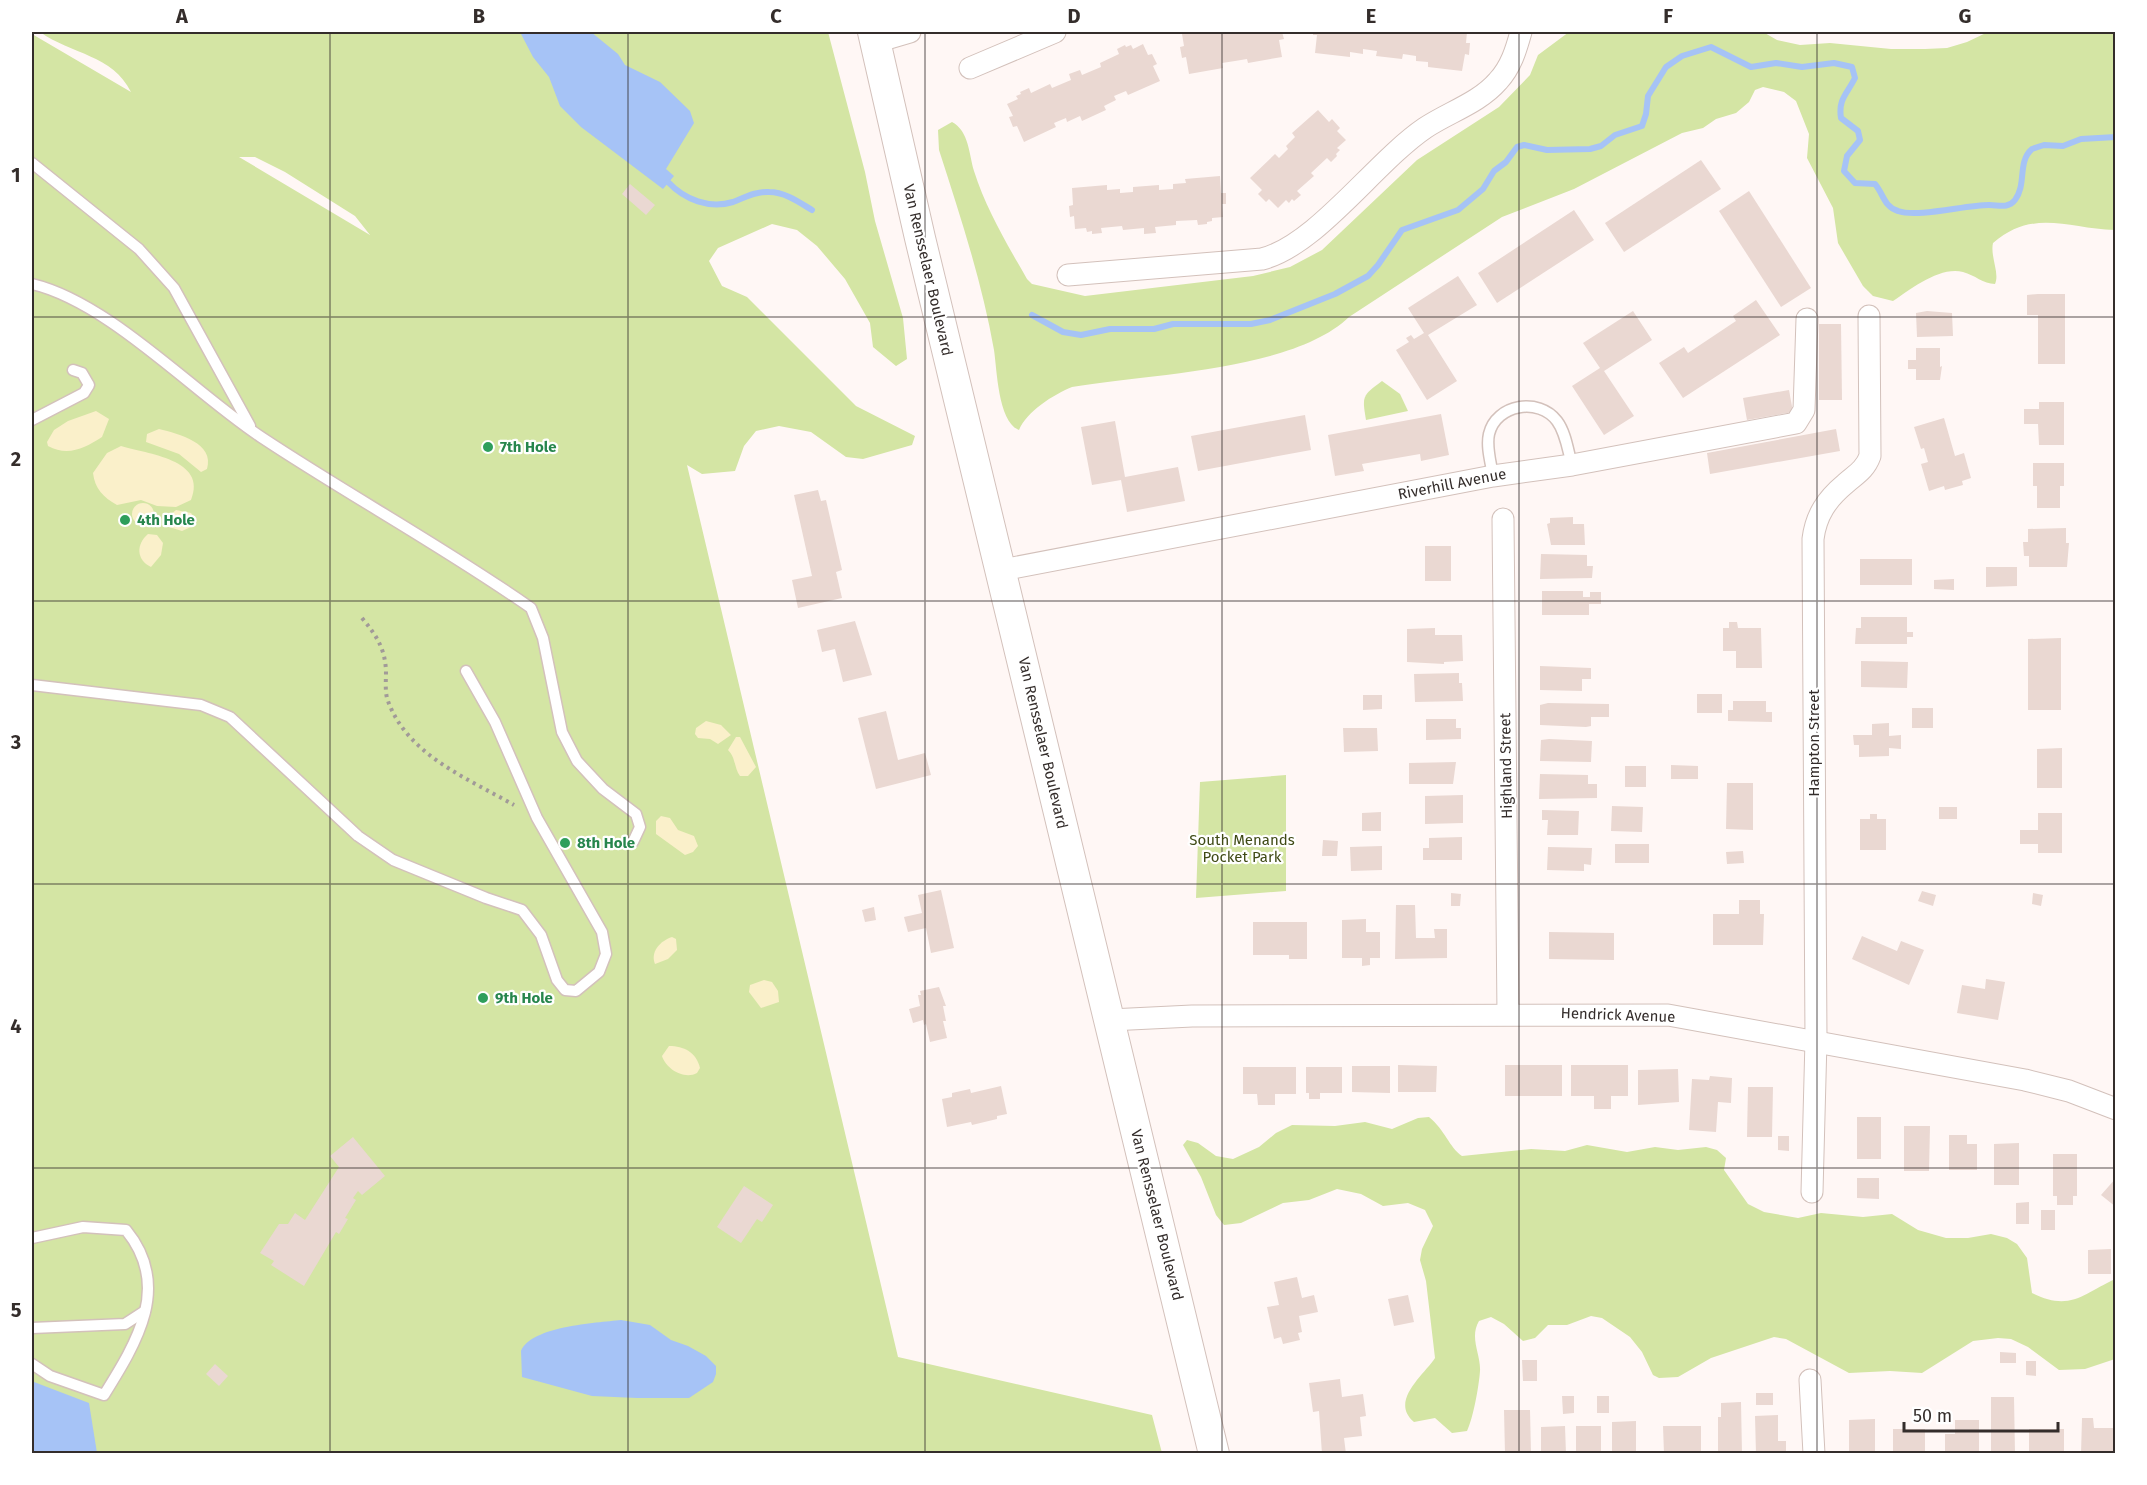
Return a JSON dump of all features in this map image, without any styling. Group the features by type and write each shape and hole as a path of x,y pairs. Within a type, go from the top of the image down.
{"main road":[{"name":"Van Rensselaer Boulevard","path":"874,37 920,237 1214,1454"}],"street":[{"path":"874,37 909,32"},
{"path":"970,68 1055,32"},
{"path":"1068,275 1262,259 1279,254 1306,235 1411,139 1492,87 1510,65 1521,32"},
{"name":"Hampton Street","path":"1812,1192 1816,1040 1813,539 1816,523 1827,501 1860,472 1870,456 1869,316"},
{"name":"Riverhill Avenue","path":"1002,570 1493,476 1572,465 1798,422 1804,410 1807,319"},
{"name":"Highland Street","path":"1503,519 1508,1013"},
{"name":"Hendrick Avenue","path":"1110,1020 1192,1016 1508,1013 1668,1015 1816,1040 2025,1080 2069,1091 2115,1109"},
{"path":"1810,1380 1814,1454"}],"lane":[{"path":"32,163 139,249 174,288 253,431"},
{"path":"32,284 52,289 115,326 253,431 531,608 543,638 562,732 577,761 603,789 636,813 640,827 633,842"},
{"path":"32,420 84,393 89,385 82,373 73,369"},
{"path":"1493,476 1488,443 1491,429 1504,413 1522,406 1542,410 1558,422 1572,465"},
{"path":"32,685 201,705 230,717 358,836 393,861 522,910 541,935 557,980 565,990 576,991 599,972 606,954 602,932 537,818 515,774 495,722 466,671"},
{"path":"32,1238 83,1227 126,1230 140,1247 150,1278 145,1311 129,1355 104,1395 50,1376 32,1364"},
{"path":"32,1328 125,1324 145,1311"}],"path":[{"path":"362,618 380,641 386,660 386,696 395,717 413,741 433,759 537,818"}],"green space":[{"path":"40,32 828,32 865,172 875,221 903,318 907,359 896,366 873,347 870,323 845,279 817,246 797,230 772,224 718,248 709,261 722,286 747,297 856,406 915,436 912,445 863,459 846,457 811,432 779,426 756,431 744,446 735,471 702,474 687,465 898,1357 1152,1415 1162,1453 32,1453 32,34 131,92 114,70","holes":["239,157 255,157 285,172 355,216 370,235"]},
{"path":"1569,32 1763,32 1777,40 1800,45 1830,43 1891,49 1925,49 1947,48 1988,32 2115,32 2115,230 2052,223 2023,226 2008,232 1993,243 1995,284 1954,271 1935,275 1893,301 1873,296 1863,286 1838,243 1833,208 1807,158 1809,134 1796,101 1784,92 1763,87 1755,90 1749,102 1736,113 1716,119 1703,128 1682,133 1574,189 1502,217 1324,335 1293,349 1218,367 1072,387 1041,404 1028,416 1019,430 1012,425 1003,406 983,299 939,150 938,130 952,122 962,131 974,171 991,213 1027,279 1032,284 1085,296 1253,276 1290,267 1322,250 1417,160 1499,107 1530,75 1538,55"},
{"path":"1382,381 1400,394 1408,411 1366,420 1365,397"},
{"name":"South Menands Pocket Park","path":"1286,775 1286,891 1196,898 1200,782"},
{"path":"1429,1117 1462,1156 1531,1149 1565,1151 1587,1145 1627,1152 1655,1147 1678,1150 1706,1147 1717,1150 1726,1158 1724,1170 1748,1204 1764,1212 1798,1218 1821,1213 1863,1217 1892,1214 1918,1230 1946,1238 1968,1238 1991,1234 2007,1238 2017,1244 2027,1258 2032,1293 2045,1298 2056,1301 2076,1299 2115,1279 2115,1359 2085,1369 2059,1370 2028,1347 2011,1339 1998,1338 1973,1341 1922,1373 1890,1371 1849,1373 1786,1339 1774,1337 1711,1358 1678,1377 1659,1378 1653,1375 1642,1352 1630,1337 1602,1318 1591,1316 1567,1325 1548,1325 1535,1338 1523,1341 1504,1324 1491,1317 1479,1321 1476,1327 1475,1340 1480,1371 1467,1431 1452,1433 1435,1418 1414,1422 1407,1414 1405,1406 1407,1397 1411,1388 1435,1358 1426,1281 1420,1260 1422,1249 1433,1226 1425,1210 1408,1203 1383,1206 1361,1194 1337,1189 1309,1200 1283,1203 1241,1223 1224,1225 1216,1215 1201,1177 1183,1145 1187,1140 1198,1143 1216,1156 1233,1159 1259,1147 1276,1133 1292,1125 1335,1126 1365,1122 1392,1129 1418,1118"}],"sand":[{"path":"96,411 109,419 102,437 76,450 62,451 48,446 47,442 54,430 68,421"},
{"path":"159,429 185,437 201,446 206,452 207,469 201,472 179,454 146,442 147,434"},
{"path":"121,446 159,456 183,467 191,475 194,486 191,500 176,507 157,506 141,500 117,505 108,499 100,492 93,473 107,453"},
{"path":"143,503 151,506 154,514 151,522 143,525 135,522 132,514 135,506"},
{"path":"176,510 191,513 194,517 193,526 182,531 166,526 164,520"},
{"path":"148,534 157,535 163,543 161,555 151,567 146,564 139,552 141,542"},
{"path":"706,721 721,725 731,735 718,744 710,739 698,738 695,734 696,728"},
{"path":"736,737 740,737 756,767 748,776 740,776 728,750"},
{"path":"661,816 670,818 678,830 694,836 698,846 693,852 685,855 656,834 656,821"},
{"path":"672,937 676,939 677,950 668,959 655,964 655,951 664,941"},
{"path":"764,980 772,982 778,991 779,1002 761,1008 749,992 750,985"},
{"path":"669,1046 689,1051 698,1062 700,1068 697,1073 687,1075 671,1069 662,1056"}],"water":[{"path":"520,32 591,32 618,54 625,65 660,82 690,111 694,123 666,169 674,176 663,189 581,127 560,106 549,77 533,57"},
{"path":"621,1320 650,1325 671,1340 706,1356 716,1366 713,1382 689,1398 637,1398 592,1396 522,1377 521,1351 527,1343 538,1336 565,1327"},
{"path":"34,1382 89,1403 97,1453 32,1453"}],"building":[{"path":"1282,32 1284,39 1279,40 1282,57 1248,63 1247,59 1222,63 1223,68 1189,74 1186,57 1182,58 1180,47 1184,46 1182,34"},
{"path":"1313,32 1467,32 1466,43 1470,43 1469,55 1465,54 1462,71 1428,67 1428,62 1416,61 1416,56 1403,54 1402,59 1376,56 1377,51 1363,49 1363,54 1350,52 1350,57 1315,53 1317,35 1313,35"},
{"path":"1143,44 1148,55 1152,54 1157,64 1153,66 1160,81 1128,95 1126,91 1114,96 1116,100 1104,106 1106,110 1082,121 1080,116 1067,122 1066,118 1054,123 1056,127 1024,142 1017,126 1013,127 1009,117 1013,116 1007,104 1018,99 1016,96 1021,94 1020,92 1029,88 1031,93 1050,84 1052,88 1071,80 1069,74 1080,70 1082,75 1101,67 1100,63 1119,54 1117,49 1125,45 1126,47 1131,45 1133,49"},
{"path":"1318,110 1329,122 1332,119 1340,128 1337,131 1346,140 1337,148 1340,150 1331,162 1327,158 1311,173 1314,176 1297,191 1301,195 1289,203 1286,200 1278,208 1269,199 1266,202 1258,194 1262,190 1250,178 1275,154 1279,158 1288,149 1286,146 1295,137 1292,133"},
{"path":"1701,160 1721,189 1624,252 1605,223"},
{"path":"1220,176 1221,193 1226,193 1226,204 1222,204 1223,217 1212,218 1212,221 1207,224 1198,225 1197,220 1176,221 1176,225 1155,227 1156,233 1144,234 1144,228 1123,230 1122,226 1101,228 1102,233 1092,234 1092,231 1087,232 1086,228 1075,229 1074,216 1070,217 1069,206 1073,205 1072,188 1107,185 1107,190 1120,189 1120,193 1133,192 1133,187 1159,185 1159,190 1173,189 1173,184 1186,183 1185,179"},
{"path":"630,184 655,205 646,215 622,194"},
{"path":"1749,191 1811,288 1781,307 1719,211"},
{"path":"1574,210 1594,240 1497,303 1478,273"},
{"path":"1458,276 1477,305 1428,335 1457,381 1427,400 1396,350 1409,342 1406,338 1411,335 1414,339 1424,333 1408,308"},
{"path":"2065,294 2065,364 2038,364 2038,315 2027,315 2027,295"},
{"path":"1756,300 1780,335 1683,398 1659,363 1684,347 1688,353 1736,321 1733,316"},
{"path":"1633,311 1652,340 1604,371 1634,416 1604,435 1572,386 1600,368 1583,343"},
{"path":"1927,311 1952,313 1953,336 1917,337 1916,313"},
{"path":"1819,324 1841,324 1842,400 1819,400"},
{"path":"1916,348 1940,348 1940,367 1942,366 1940,380 1916,380 1916,369 1908,369 1908,360 1916,360"},
{"path":"1789,390 1793,412 1747,420 1743,398"},
{"path":"2039,402 2064,402 2064,445 2039,445 2038,424 2024,424 2024,409 2039,409"},
{"path":"1441,414 1449,455 1421,461 1420,454 1362,464 1364,471 1335,476 1328,435"},
{"path":"1305,415 1311,450 1198,471 1191,436"},
{"path":"1944,418 1955,456 1964,453 1971,478 1962,481 1963,485 1945,490 1944,486 1929,491 1921,464 1928,462 1914,427"},
{"path":"1115,421 1125,477 1178,467 1185,501 1127,512 1121,480 1092,485 1081,427"},
{"path":"1836,429 1840,451 1710,474 1707,453"},
{"path":"2033,463 2064,463 2064,486 2060,486 2060,508 2037,508 2037,486 2033,486"},
{"path":"818,490 821,501 826,500 842,570 836,572 842,598 798,608 792,580 812,576 794,495"},
{"path":"1573,517 1573,524 1584,524 1585,545 1551,545 1547,524 1550,523 1550,518"},
{"path":"2066,528 2066,543 2069,543 2067,567 2029,567 2029,556 2024,556 2023,542 2028,542 2028,529"},
{"path":"1425,546 1451,546 1451,581 1425,581"},
{"path":"1541,554 1587,555 1587,566 1593,566 1592,578 1540,579"},
{"path":"1860,559 1912,559 1912,585 1860,585"},
{"path":"1986,567 2017,567 2017,586 1986,587"},
{"path":"1954,579 1954,590 1934,589 1934,580"},
{"path":"1542,591 1583,591 1583,597 1590,597 1590,592 1601,592 1601,604 1589,604 1589,615 1542,615"},
{"path":"1861,617 1907,617 1907,632 1913,632 1913,637 1907,637 1907,644 1855,644 1856,628 1861,628"},
{"path":"855,621 872,675 843,682 835,649 822,652 817,630"},
{"path":"1729,622 1737,622 1738,628 1761,628 1762,668 1736,668 1736,651 1723,651 1723,628 1729,628"},
{"path":"1435,628 1435,635 1462,635 1463,661 1444,662 1444,664 1407,662 1407,629"},
{"path":"2061,638 2061,710 2028,710 2028,639"},
{"path":"1861,661 1908,662 1907,688 1861,687"},
{"path":"1540,666 1591,668 1591,679 1582,679 1582,691 1540,690"},
{"path":"1459,673 1463,701 1415,702 1414,674"},
{"path":"1697,694 1722,694 1722,713 1697,713"},
{"path":"1363,695 1382,695 1382,709 1363,710"},
{"path":"1733,701 1766,701 1766,712 1772,712 1772,722 1728,721 1728,710 1733,710"},
{"path":"1548,703 1609,704 1609,717 1591,717 1591,726 1586,727 1540,725 1540,705"},
{"path":"1912,708 1933,708 1933,728 1912,728"},
{"path":"886,711 898,760 925,753 931,775 876,789 858,718"},
{"path":"1426,719 1456,719 1456,728 1461,728 1461,739 1426,740"},
{"path":"1889,723 1889,736 1901,735 1901,749 1889,748 1889,756 1859,757 1859,745 1854,745 1853,735 1872,735 1872,724"},
{"path":"1343,728 1377,728 1378,751 1344,752"},
{"path":"1541,740 1592,741 1591,762 1540,761"},
{"path":"2062,748 2062,788 2037,788 2037,749"},
{"path":"1456,762 1453,784 1409,784 1409,763"},
{"path":"1671,765 1698,766 1698,779 1671,779"},
{"path":"1625,766 1646,766 1646,787 1625,787"},
{"path":"1540,774 1588,775 1588,784 1597,784 1597,798 1539,799"},
{"path":"1727,783 1753,783 1753,830 1726,829"},
{"path":"1463,795 1463,823 1425,824 1425,796"},
{"path":"1612,806 1643,807 1642,832 1611,831"},
{"path":"1939,807 1957,807 1957,819 1939,819"},
{"path":"1542,810 1579,811 1578,835 1547,835 1548,820 1542,820"},
{"path":"1381,812 1381,831 1362,831 1362,813"},
{"path":"2038,813 2062,813 2062,853 2038,853 2038,844 2020,844 2020,830 2038,830"},
{"path":"1870,814 1877,814 1877,819 1886,819 1886,850 1860,850 1860,819 1870,819"},
{"path":"1462,837 1462,860 1423,860 1423,848 1429,848 1429,838"},
{"path":"1323,840 1338,841 1337,856 1322,856"},
{"path":"1615,844 1649,844 1649,863 1615,863"},
{"path":"1382,846 1382,870 1351,871 1350,847"},
{"path":"1548,847 1592,848 1591,865 1584,864 1584,871 1547,870"},
{"path":"1743,851 1744,863 1727,864 1726,852"},
{"path":"941,890 954,948 931,953 926,928 908,932 904,917 922,913 918,895"},
{"path":"1922,891 1936,895 1933,906 1918,901"},
{"path":"1451,893 1461,894 1460,906 1451,906"},
{"path":"2033,893 2043,895 2041,906 2032,904"},
{"path":"1739,900 1760,900 1760,914 1764,914 1763,945 1713,945 1713,914 1739,914"},
{"path":"1396,905 1415,905 1416,938 1435,938 1434,929 1447,929 1447,958 1395,959"},
{"path":"874,907 876,920 865,922 862,910"},
{"path":"1366,919 1366,932 1380,932 1380,958 1370,958 1370,965 1362,966 1362,958 1342,958 1342,920"},
{"path":"1253,922 1307,922 1307,959 1289,959 1289,955 1253,955"},
{"path":"1549,932 1614,933 1614,960 1549,959"},
{"path":"1862,936 1897,951 1901,941 1924,950 1909,985 1852,959"},
{"path":"1986,979 2005,982 1998,1020 1957,1013 1962,985 1985,989"},
{"path":"939,987 946,1006 943,1006 946,1021 943,1021 947,1038 930,1042 926,1024 924,1025 923,1020 913,1023 909,1009 920,1006 918,995 921,995 920,991"},
{"path":"1398,1065 1437,1066 1436,1092 1398,1092"},
{"path":"1505,1065 1562,1065 1562,1096 1505,1096"},
{"path":"1571,1065 1628,1065 1628,1096 1611,1096 1611,1109 1594,1109 1594,1096 1571,1096"},
{"path":"1352,1066 1390,1066 1390,1093 1352,1092"},
{"path":"1243,1067 1296,1067 1296,1094 1275,1094 1275,1105 1258,1105 1257,1094 1243,1094"},
{"path":"1306,1067 1342,1067 1342,1093 1320,1093 1320,1099 1309,1099 1309,1093 1306,1093"},
{"path":"1678,1069 1679,1102 1638,1105 1638,1070"},
{"path":"1710,1076 1732,1078 1731,1103 1718,1102 1716,1132 1689,1130 1692,1079 1709,1080"},
{"path":"1001,1086 1007,1114 972,1125 971,1122 947,1127 942,1099 952,1097 952,1093 970,1089 971,1093"},
{"path":"1748,1087 1773,1087 1772,1137 1747,1137"},
{"path":"1857,1117 1881,1117 1881,1159 1857,1159"},
{"path":"1904,1126 1930,1126 1929,1171 1904,1171"},
{"path":"1949,1135 1967,1135 1967,1144 1977,1144 1977,1170 1949,1170"},
{"path":"1778,1136 1789,1136 1789,1151 1778,1150"},
{"path":"353,1137 385,1176 362,1195 358,1191 353,1198 356,1200 345,1218 348,1219 339,1234 336,1232 304,1286 271,1265 274,1261 260,1253 279,1224 288,1224 295,1213 305,1220 339,1167 330,1156"},
{"path":"2019,1143 2019,1185 1994,1185 1994,1144"},
{"path":"2053,1154 2077,1154 2077,1196 2073,1196 2073,1205 2057,1205 2057,1196 2053,1196"},
{"path":"1857,1178 1879,1178 1879,1199 1857,1198"},
{"path":"2116,1178 2116,1207 2101,1195"},
{"path":"744,1186 773,1205 762,1222 757,1219 741,1243 717,1227"},
{"path":"2029,1202 2029,1224 2016,1224 2016,1203"},
{"path":"2041,1210 2055,1210 2055,1230 2041,1230"},
{"path":"2111,1249 2111,1274 2088,1274 2088,1250"},
{"path":"1297,1277 1302,1298 1314,1295 1318,1312 1299,1316 1302,1332 1298,1333 1300,1340 1283,1344 1281,1337 1274,1339 1267,1307 1279,1305 1274,1282"},
{"path":"1408,1295 1414,1322 1394,1326 1388,1299"},
{"path":"2000,1352 2016,1353 2016,1363 2000,1363"},
{"path":"1522,1360 1537,1360 1537,1381 1523,1381"},
{"path":"2026,1361 2036,1361 2036,1376 2026,1375"},
{"path":"215,1364 228,1376 219,1386 206,1374"},
{"path":"1340,1379 1342,1397 1363,1394 1366,1416 1360,1417 1362,1436 1344,1438 1346,1454 1322,1454 1319,1411 1313,1412 1309,1383"},
{"path":"1756,1393 1773,1393 1773,1405 1756,1405"},
{"path":"1562,1396 1574,1396 1574,1413 1563,1414"},
{"path":"1597,1396 1609,1396 1609,1413 1597,1413"},
{"path":"1991,1397 2014,1397 2015,1454 1991,1454"},
{"path":"1741,1402 1742,1454 1718,1454 1718,1417 1721,1417 1721,1403"},
{"path":"1504,1410 1530,1410 1531,1454 1505,1454"},
{"path":"1778,1415 1778,1441 1786,1441 1786,1454 1756,1454 1755,1416"},
{"path":"2082,1418 2093,1418 2094,1428 2115,1428 2115,1454 2081,1454"},
{"path":"1875,1419 1875,1454 1849,1454 1849,1420"},
{"path":"1955,1420 1979,1420 1979,1454 1945,1454 1945,1434 1955,1434"},
{"path":"1636,1421 1636,1454 1612,1454 1612,1422"},
{"path":"1565,1426 1566,1454 1541,1454 1541,1427"},
{"path":"1576,1426 1601,1426 1601,1454 1576,1454"},
{"path":"1663,1426 1701,1426 1701,1454 1664,1454"},
{"path":"1893,1429 1925,1429 1925,1452 1893,1454"},
{"path":"2029,1429 2064,1429 2064,1451 2029,1452"}],"waterway":[{"path":"1032,315 1063,332 1081,335 1110,329 1154,329 1173,324 1251,324 1270,320 1335,294 1368,276 1402,230 1458,210 1483,189 1494,171 1506,162 1517,147 1524,145 1547,150 1590,149 1601,146 1615,135 1642,126 1648,96 1666,67 1682,56 1711,47 1751,67 1776,63 1802,67 1834,63 1852,67 1855,78 1842,101 1840,111 1841,118 1858,131 1860,140 1847,156 1844,171 1855,183 1875,184 1887,203 1898,211 1917,213 2009,205 2019,194 2025,160 2032,149 2044,145 2063,146 2081,139 2116,137"},
{"path":"668,182 682,194 706,203 724,204 755,194 775,192 812,210"}],"place":[{"name":"7th Hole","path":"488,447"},
{"name":"4th Hole","path":"125,520"},
{"name":"8th Hole","path":"565,843"},
{"name":"9th Hole","path":"483,998"}]}
